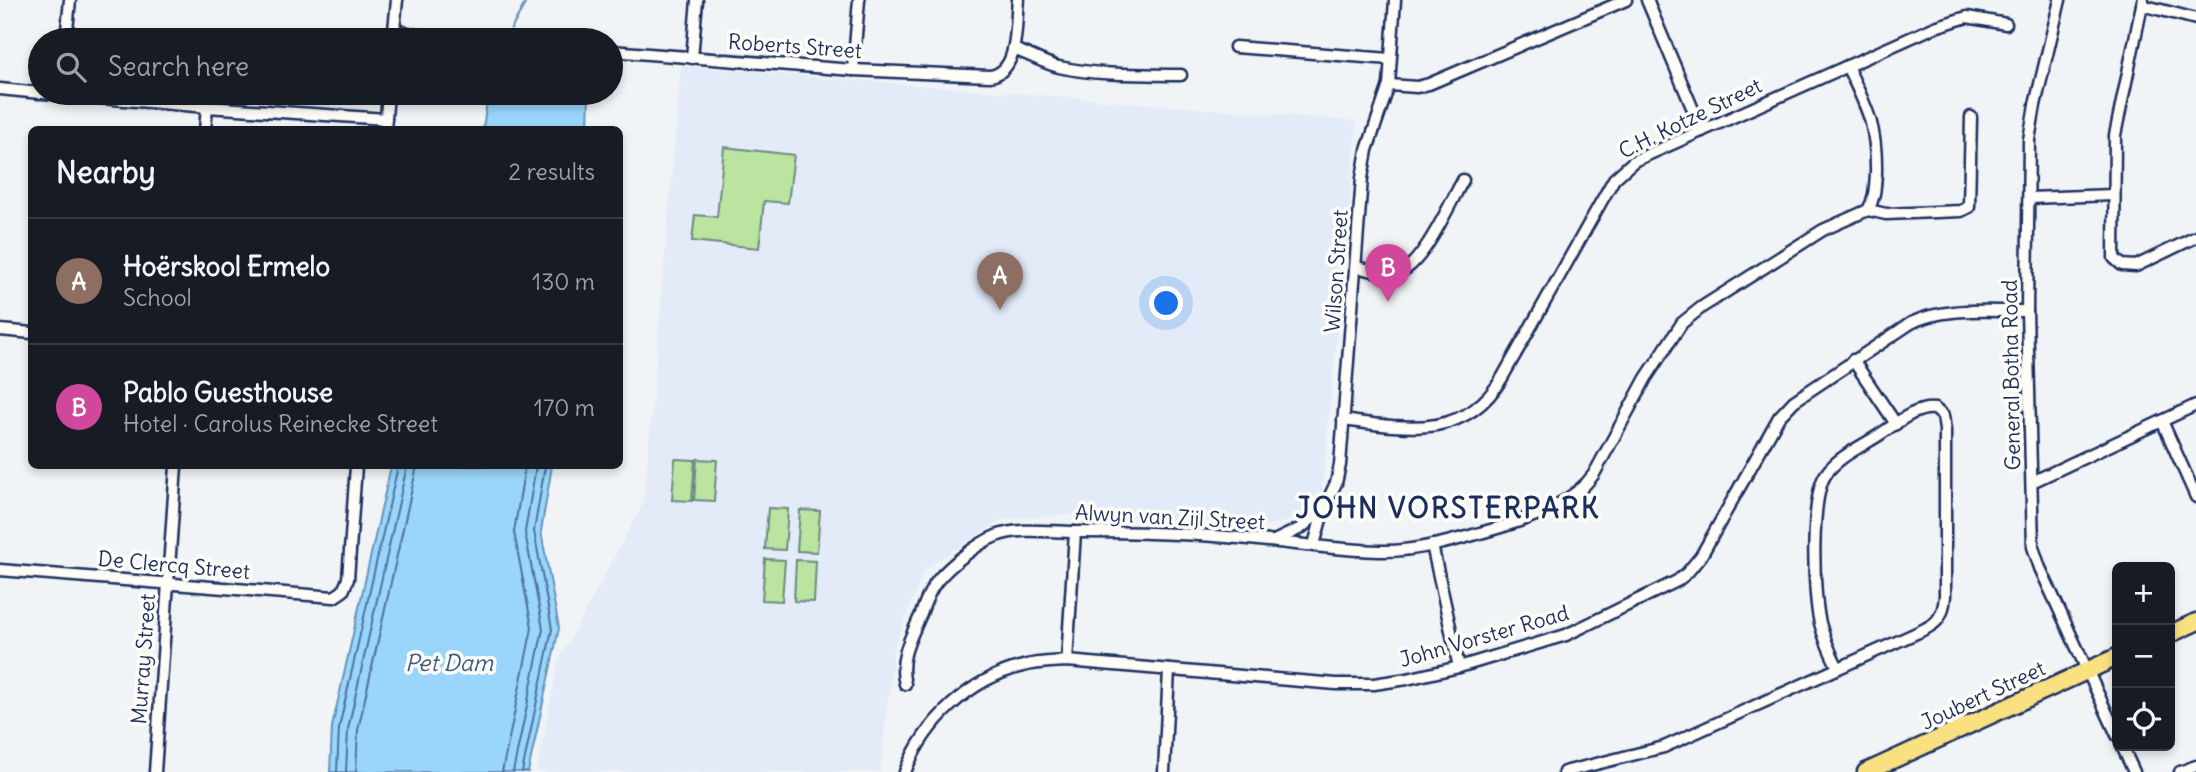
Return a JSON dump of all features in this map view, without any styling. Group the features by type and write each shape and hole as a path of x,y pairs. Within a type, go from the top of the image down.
{"main road":[{"path":"2175,632 2196,622"},
{"name":"Joubert Street","path":"1866,772 2112,659"}],"street":[{"path":"67,28 70,0"},
{"path":"395,28 397,0"},
{"path":"692,58 697,0"},
{"path":"853,70 859,0"},
{"path":"1018,0 1013,49 1057,67 1120,74 1181,75"},
{"name":"Wilson Street","path":"1314,545 1324,508 1333,493 1339,474 1364,165 1389,85 1395,0"},
{"path":"1389,85 1417,87 1429,84 1626,0"},
{"path":"1647,0 1702,131"},
{"name":"General Botha Road","path":"2060,0 2029,140 2027,311 2035,556 2112,723"},
{"path":"2196,19 2143,3 2115,135 2113,252 2122,265 2136,266 2196,237"},
{"name":"C.H. Kotze Street","path":"1343,420 1407,428 1436,426 1462,415 1486,400 1502,378 1614,179 1634,161 1955,20 1976,18 2006,24"},
{"path":"1236,47 1390,58"},
{"name":"Roberts Street","path":"623,52 853,70 977,76 1001,74 1010,61 1013,49"},
{"path":"1847,66 1870,114 1876,141 1875,195 1868,210 1886,214 1961,211 1967,208 1971,117"},
{"path":"0,89 28,92"},
{"path":"185,105 385,124 387,105"},
{"path":"205,126 207,107"},
{"path":"1356,267 1391,273 1408,268 1424,248 1463,180"},
{"path":"2029,198 2113,195"},
{"name":"Alwyn van Zijl Street","path":"905,684 902,662 932,589 942,575 977,547 997,536 1020,531 1115,531 1384,551 1432,545 1519,522 1549,509 1580,489 1594,474 1646,377 1682,323 1702,307 1823,230 1868,210"},
{"name":"John Vorster Road","path":"905,772 918,745 946,709 976,685 1025,665 1067,662 1356,685 1407,679 1459,667 1566,635 1667,586 1687,573 1705,549 1779,417 1794,401 1922,317 1948,313 2027,311"},
{"path":"0,330 28,332"},
{"path":"1853,360 1896,424"},
{"path":"2032,482 2196,405"},
{"path":"1564,772 1635,757 1664,747 1931,626 1941,617 1944,609 1943,416 1938,410 1929,408 1896,424 1831,468 1823,480 1819,491 1816,529 1818,611 1823,632 1838,668"},
{"path":"2162,421 2196,497"},
{"name":"Murray Street","path":"155,772 176,469"},
{"name":"De Clercq Street","path":"0,570 334,597 343,591 348,579 356,469"},
{"path":"1274,541 1301,528 1324,508"},
{"path":"1067,662 1075,532"},
{"path":"1432,545 1459,667"},
{"path":"1164,772 1169,670"},
{"path":"2124,751 2134,772"},
{"path":"2180,772 2196,766"}],"shaded area":[{"path":"681,66 1357,121 1321,500 1304,517 1264,527 1091,513 1004,519 939,559 924,570 894,648 880,772 537,772 558,662 644,502"}],"green space":[{"path":"724,147 794,155 788,203 764,201 759,248 692,241 695,215 717,217"},
{"path":"675,459 695,460 692,501 672,500"},
{"path":"697,459 717,460 714,501 694,500"},
{"path":"768,508 788,509 785,550 765,549"},
{"path":"800,510 820,511 817,552 797,551"},
{"path":"765,559 785,560 782,601 762,600"},
{"path":"796,560 816,561 814,602 794,601"}],"water":[{"path":"486,105 589,105 588,126 483,126"},
{"name":"Pet Dam","path":"390,469 551,469 541,531 559,628 528,772 330,772 332,727"}],"waterway":[{"path":"512,28 527,0"}],"place":[{"name":"Pablo Guesthouse","path":"1388,302"},
{"name":"Hoërskool Ermelo","path":"1000,310"}],"district":[{"name":"JOHN VORSTERPARK","path":"1448,508"}]}
